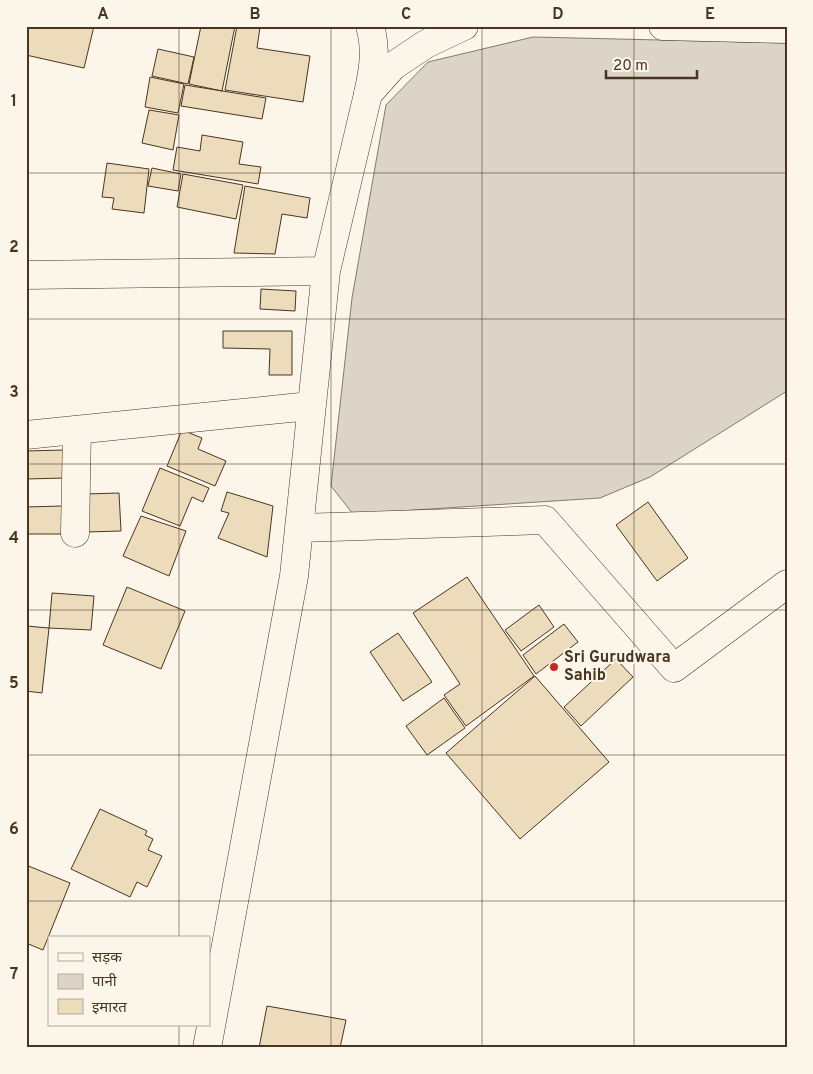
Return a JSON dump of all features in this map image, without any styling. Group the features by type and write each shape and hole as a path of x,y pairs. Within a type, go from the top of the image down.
{"street":[{"path":"207,1048 292,585 300,528 310,406 326,271 368,94 375,55 374,40 370,26"},
{"path":"368,94 393,66 426,44 464,26"},
{"path":"663,26 787,29"},
{"path":"26,275 326,271"},
{"path":"26,435 310,406"},
{"path":"75,534 77,430"},
{"path":"300,528 545,520 674,668 787,584"}],"water":[{"path":"533,37 787,43 787,391 650,477 600,498 353,514 331,486 352,298 386,105 428,62"}],"building":[{"path":"26,26 94,26 84,68 26,55"},
{"path":"201,26 235,26 222,91 189,84"},
{"path":"237,26 260,27 257,48 310,56 303,102 225,90"},
{"path":"158,49 194,57 188,84 152,76"},
{"path":"150,77 184,84 178,113 145,107"},
{"path":"185,85 266,98 262,119 181,106"},
{"path":"149,110 179,115 173,150 142,143"},
{"path":"202,135 243,142 239,164 261,167 258,184 173,170 177,147 200,151"},
{"path":"107,163 149,169 144,213 112,209 114,198 102,197"},
{"path":"152,168 181,174 178,191 148,186"},
{"path":"183,174 243,185 236,219 177,207"},
{"path":"245,186 310,198 307,218 282,214 275,254 234,253"},
{"path":"261,289 296,291 295,311 260,309"},
{"path":"223,331 292,331 292,375 269,375 270,349 223,348"},
{"path":"182,430 202,438 198,449 226,461 215,486 167,466"},
{"path":"64,450 64,478 26,479 26,451"},
{"path":"160,468 209,488 203,502 192,497 180,526 142,511"},
{"path":"227,492 273,506 267,557 218,538 229,513 221,511"},
{"path":"119,493 121,531 86,532 85,494"},
{"path":"648,502 688,558 657,581 616,525"},
{"path":"62,506 62,534 26,534 26,507"},
{"path":"141,516 186,531 169,576 123,556"},
{"path":"467,577 534,676 466,726 444,695 460,684 413,613"},
{"path":"127,587 185,611 161,669 103,645"},
{"path":"52,593 94,596 91,630 49,628"},
{"path":"539,605 554,627 521,651 505,630"},
{"path":"564,624 578,642 536,674 523,655"},
{"path":"26,626 49,628 42,693 26,691"},
{"path":"398,633 432,682 403,701 370,652"},
{"path":"616,659 633,677 581,726 564,707"},
{"path":"535,676 609,762 520,839 446,753"},
{"path":"444,698 465,728 427,755 406,726"},
{"path":"100,809 147,831 145,835 153,839 148,850 162,856 147,887 137,882 130,897 71,869"},
{"path":"26,865 70,883 43,950 26,943"},
{"path":"267,1006 346,1020 340,1048 259,1048"}],"place":[{"name":"Sri Gurudwara Sahib","path":"554,667"}]}
